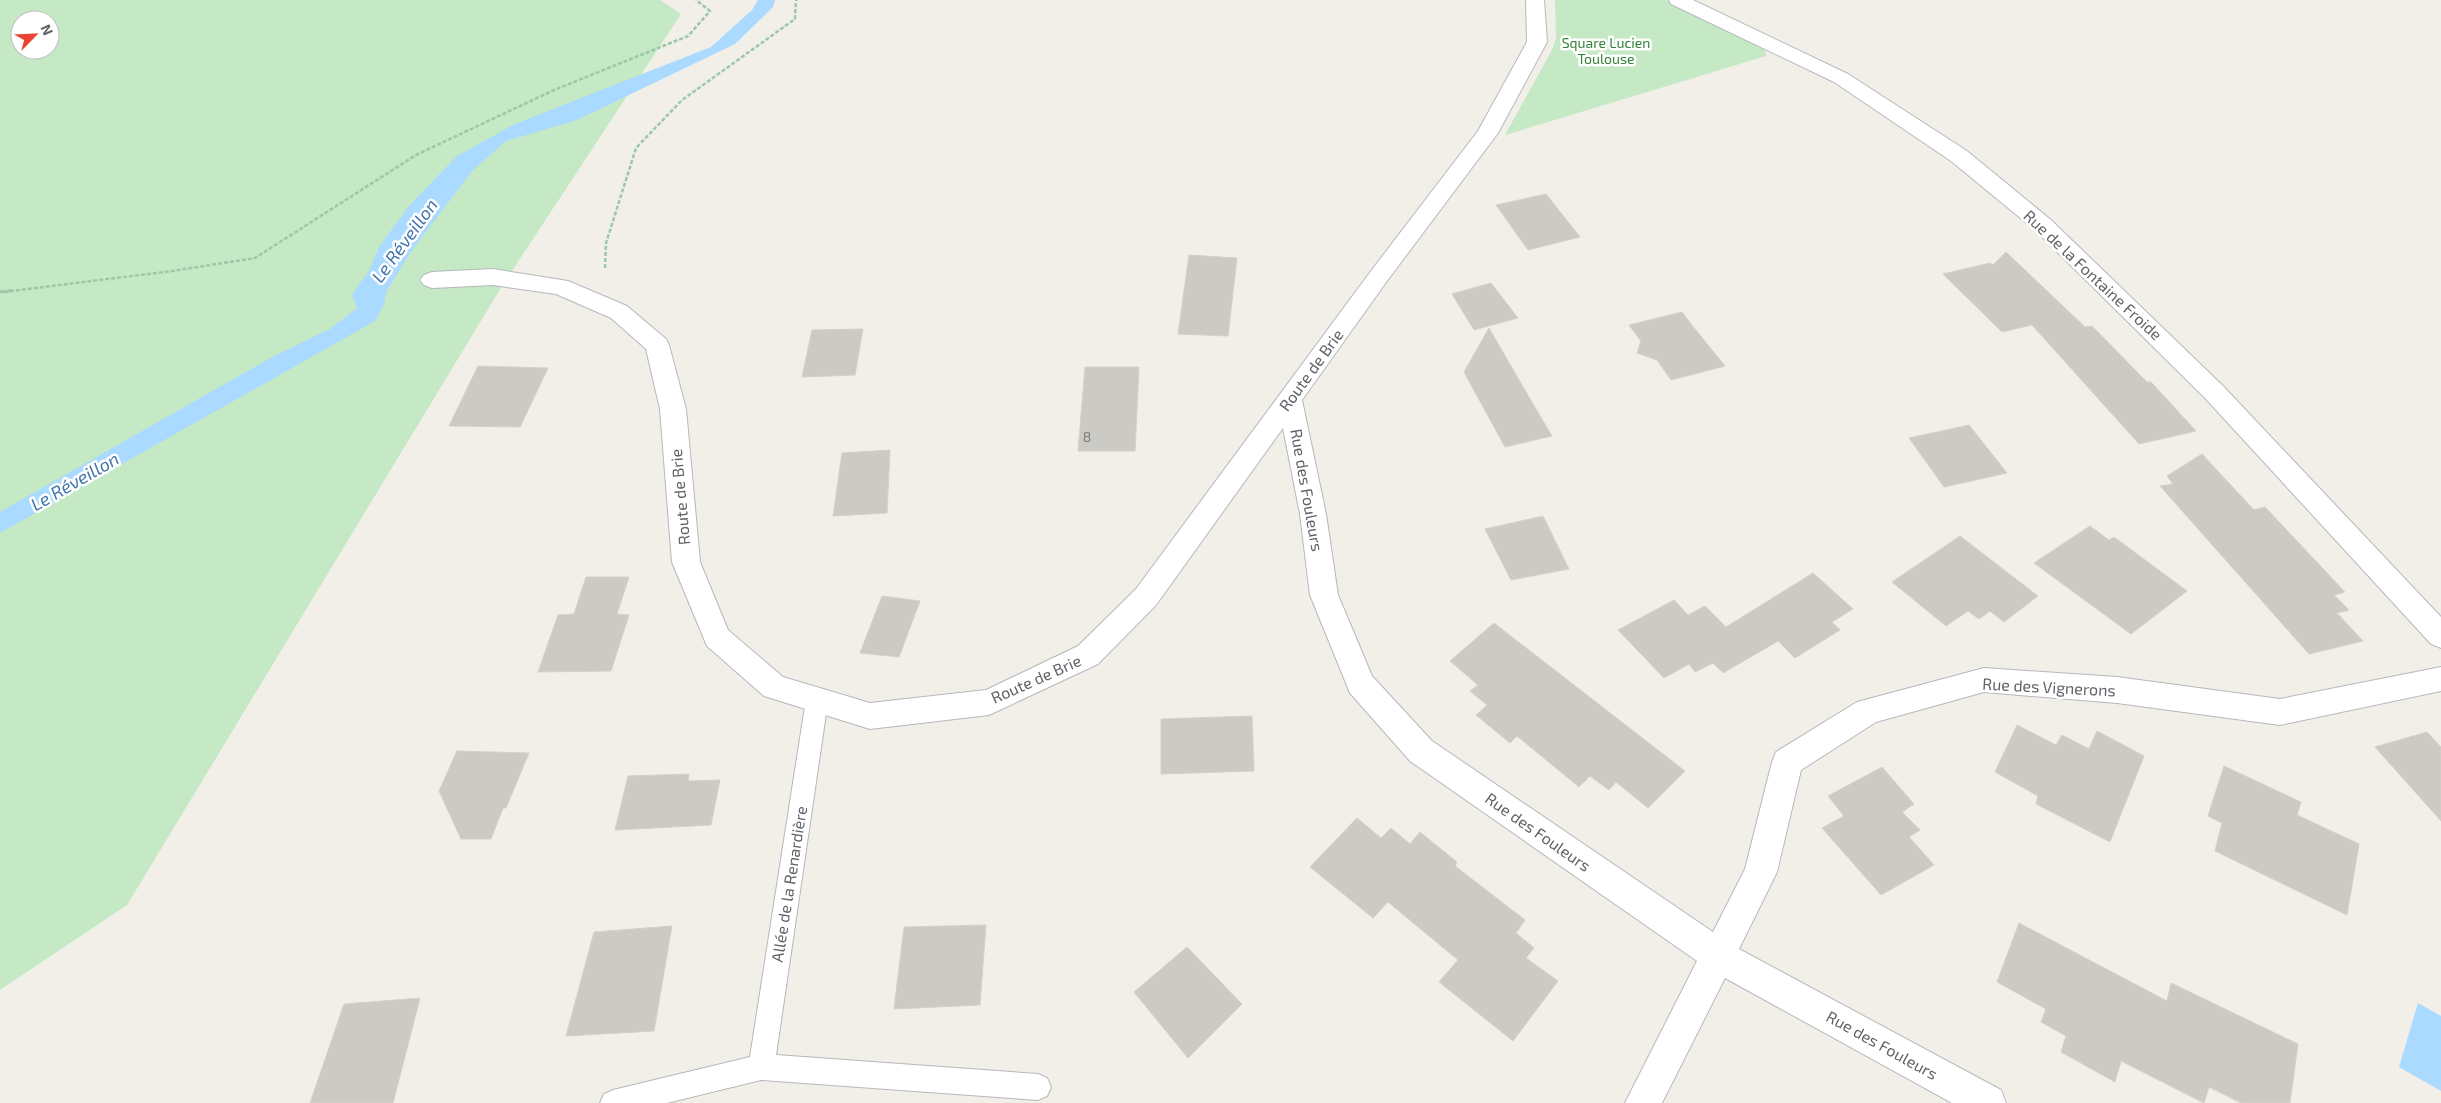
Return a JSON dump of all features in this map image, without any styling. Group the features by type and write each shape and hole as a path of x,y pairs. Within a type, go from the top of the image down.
{"street":[{"name":"Route de Brie","path":"432,280 493,278 560,287 619,312 657,345 673,409 686,562 717,638 774,687 870,716 989,702 1088,656 1146,597 1379,276 1488,133 1537,42 1535,0"},
{"name":"Rue de la Fontaine Froide","path":"1678,0 1841,78 1958,156 2035,218 2214,392 2441,636"},
{"name":"Rue des Fouleurs","path":"1290,401 1313,514 1324,596 1360,684 1421,751 1629,896 1719,956 1988,1103"},
{"name":"Rue des Vignerons","path":"1643,1103 1761,872 1787,762 1868,711 1984,680 2117,690 2280,712 2441,678"}],"lane":[{"name":"Allée de la Renardière","path":"761,1067 817,700"},
{"path":"613,1103 761,1067 1038,1086"}],"path":[{"path":"0,292 172,271 255,258 416,155 554,90 688,36 710,11 696,0"},
{"path":"603,306 606,243 636,148 682,100 795,19 796,0"}],"green space":[{"path":"0,0 660,0 681,14 502,286 127,905 0,990"},
{"name":"Square Lucien Toulouse","path":"1555,0 1666,0 1764,47 1766,56 1505,135 1552,50 1556,38"}],"water":[{"name":"Le Réveillon","path":"758,0 775,0 773,7 735,44 577,120 506,141 472,171 410,253 386,292 384,304 375,321 0,533 0,512 274,356 330,329 357,308 352,294 369,271 379,247 409,206 457,156 515,124 711,47 752,10"},
{"path":"2418,1003 2441,1016 2441,1091 2399,1067"}],"building":[{"path":"1546,194 1580,237 1528,250 1496,205"},
{"path":"2006,252 2085,327 2092,326 2147,382 2151,382 2196,431 2139,444 2032,325 2002,332 1943,274 1990,263 1993,265"},
{"path":"1189,255 1237,258 1228,336 1178,334"},
{"path":"1491,283 1518,318 1474,330 1452,294"},
{"path":"1682,312 1725,366 1671,380 1657,360 1637,353 1641,341 1629,325"},
{"path":"1489,328 1552,436 1505,447 1464,372"},
{"path":"863,329 855,375 802,377 812,330"},
{"path":"478,366 548,368 520,427 449,426"},
{"path":"1085,367 1139,367 1135,451 1078,451"},
{"path":"1969,425 2007,473 1944,487 1909,438"},
{"path":"890,450 887,513 833,516 842,453"},
{"path":"2202,454 2254,510 2265,507 2345,592 2334,595 2349,610 2337,613 2363,641 2309,654 2160,486 2173,484 2167,476"},
{"path":"1543,516 1569,569 1511,580 1485,529"},
{"path":"2090,526 2109,540 2114,537 2187,591 2131,634 2034,563"},
{"path":"1960,536 2038,596 2004,622 1990,611 1979,619 1968,611 1946,626 1892,582"},
{"path":"1813,573 1853,609 1832,622 1840,630 1795,658 1778,641 1723,673 1713,663 1695,672 1689,664 1664,678 1618,630 1674,600 1688,615 1705,606 1726,627"},
{"path":"586,577 629,577 617,614 629,615 611,671 538,672 558,615 574,614"},
{"path":"882,596 920,601 899,657 860,653"},
{"path":"1494,623 1685,771 1648,808 1616,782 1609,790 1590,776 1579,787 1517,736 1510,743 1476,715 1487,705 1470,691 1478,685 1450,661"},
{"path":"1252,716 1254,771 1161,774 1161,719"},
{"path":"2017,725 2056,745 2062,735 2089,749 2097,731 2144,756 2110,842 2036,804 2038,796 1995,772"},
{"path":"2427,732 2441,747 2441,821 2375,747"},
{"path":"457,751 529,753 506,808 503,808 491,839 461,839 439,791"},
{"path":"2224,766 2301,802 2297,815 2359,844 2347,915 2215,851 2222,823 2208,816"},
{"path":"1882,767 1914,804 1902,812 1920,830 1909,837 1934,865 1881,895 1822,828 1844,816 1828,796"},
{"path":"689,774 688,781 720,780 711,825 615,830 628,776"},
{"path":"1357,818 1381,838 1391,828 1410,844 1420,832 1457,862 1455,866 1525,920 1516,933 1534,948 1526,958 1558,981 1513,1041 1439,982 1458,960 1388,902 1373,918 1310,867"},
{"path":"2019,923 2167,1001 2171,983 2298,1044 2290,1103 2241,1103 2209,1087 2204,1103 2121,1061 2115,1082 2061,1052 2066,1036 2041,1022 2046,1009 1997,982"},
{"path":"986,925 980,1005 894,1009 904,927"},
{"path":"672,926 654,1031 566,1036 594,932"},
{"path":"1187,947 1242,1004 1188,1058 1134,992"},
{"path":"420,998 393,1103 310,1103 344,1004"}]}
